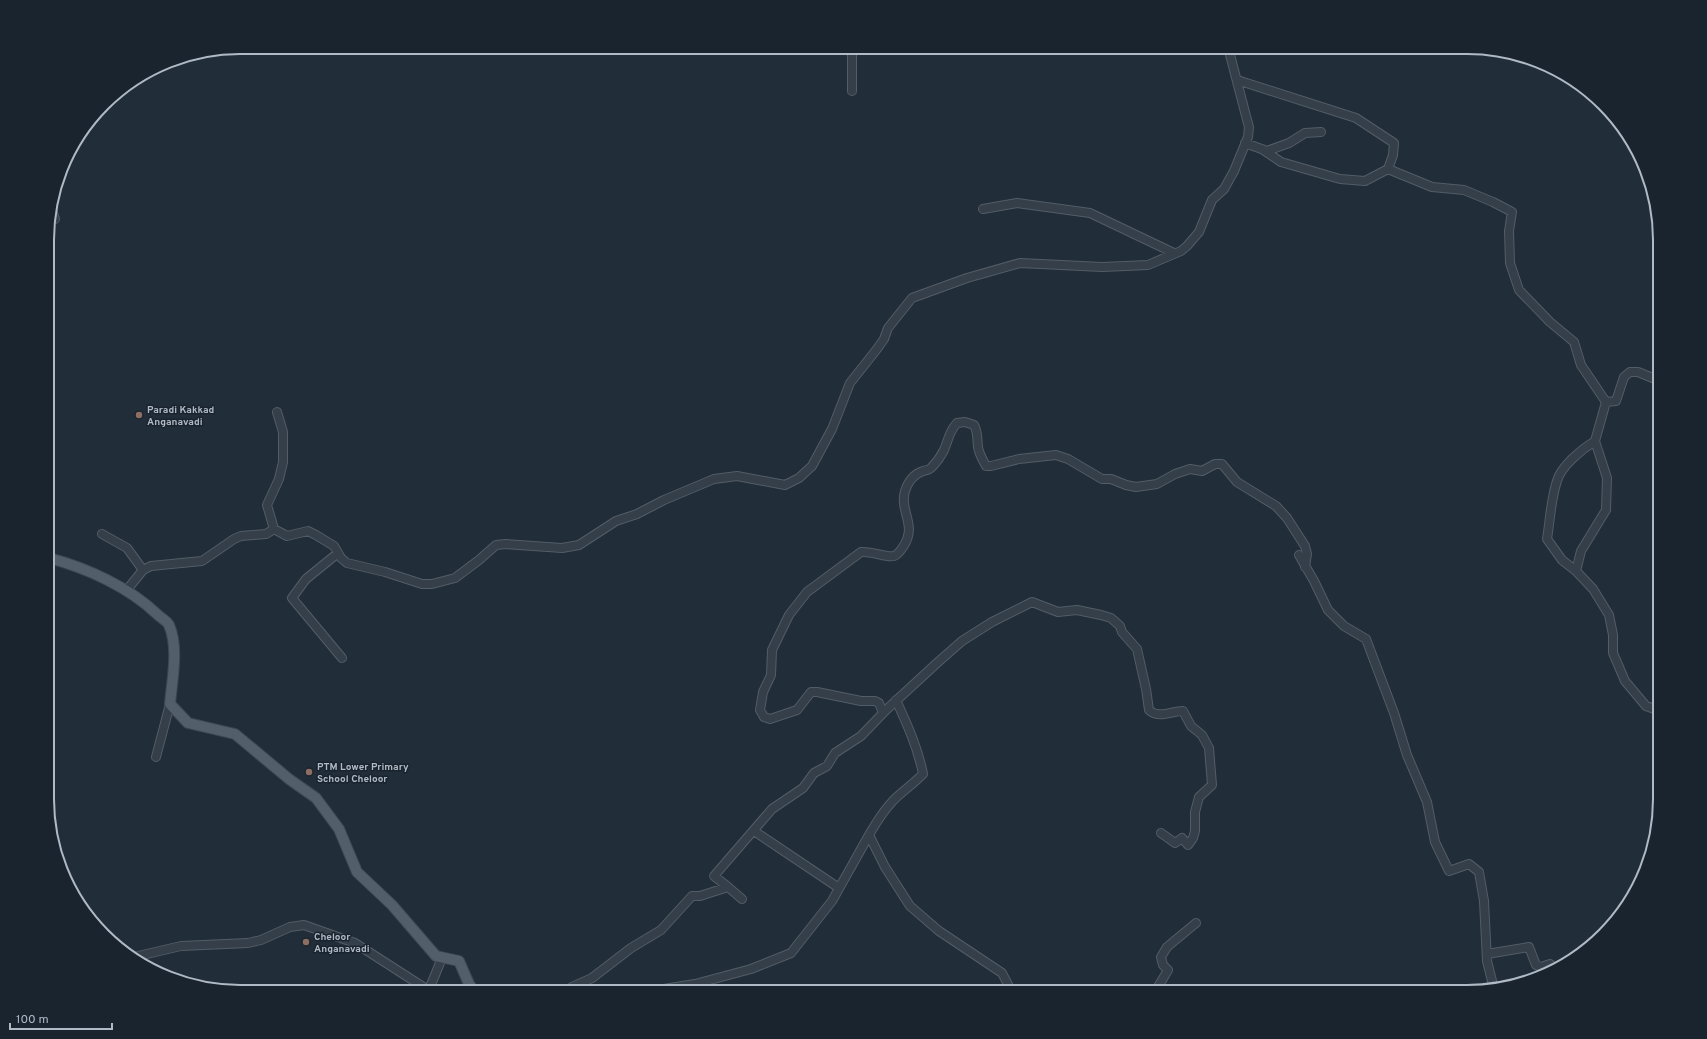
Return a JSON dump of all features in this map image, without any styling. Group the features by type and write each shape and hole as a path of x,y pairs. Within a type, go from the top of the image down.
{"main road":[{"path":"54,559 68,563 105,579 146,603 168,624 173,644 170,704 188,724 234,734 288,779 316,798 339,829 357,872 392,905 436,956 459,961 469,985"}],"street":[{"path":"852,54 852,91"},
{"path":"277,412 283,432 283,462 279,479 267,505 274,529 287,536 308,531 334,546 341,558 347,563 409,579 422,584 432,584 455,578 496,545 506,544 562,548 579,545 616,521 637,514 667,498 714,479 737,476 785,485 799,478 812,466 832,429 850,383 877,349 884,339 888,328 912,298 968,278 1020,264 1102,267 1148,265 1181,251 1187,246 1199,232 1212,200 1224,189 1234,171 1248,137 1249,127 1230,54"},
{"path":"1237,80 1356,118 1394,142 1393,155 1388,169 1365,181 1340,179 1281,162 1262,149"},
{"path":"1245,143 1267,151 1289,144 1305,133 1321,132"},
{"path":"1388,169 1432,187 1464,190 1512,212 1509,231 1510,263 1519,290 1550,322 1574,342 1582,365 1606,402 1595,441 1607,478 1606,510 1580,551 1576,571"},
{"path":"983,210 1017,203 1090,213 1174,253"},
{"path":"1606,402 1616,400 1624,377 1630,372 1638,372 1653,378"},
{"path":"883,713 879,703 875,701 861,701 811,692 797,710 770,719 764,717 760,710 763,692 770,675 772,650 789,615 807,592 861,552 870,551 886,556 895,556 901,550 910,531 904,500 909,482 915,476 930,470 944,450 950,431 957,423 965,422 974,425 977,431 980,455 986,466 1019,459 1056,455 1068,459 1102,478 1111,479 1126,486 1136,488 1157,484 1190,468 1202,471 1215,464 1222,464 1237,482 1276,506 1287,518 1305,546 1307,554 1305,567"},
{"path":"1595,441 1583,448 1561,472 1557,481 1547,539 1562,560 1576,571 1593,589 1609,615 1613,635 1613,654 1625,681 1646,706 1653,708"},
{"path":"126,591 143,570 151,566 202,561 234,539 241,536 266,534 274,529"},
{"path":"102,534 126,548 143,570"},
{"path":"338,553 306,579 292,598 342,658"},
{"path":"1299,555 1328,610 1344,626 1366,639 1394,713 1407,755 1427,802 1435,842 1449,871 1469,864 1479,872 1484,901 1487,954 1493,983"},
{"path":"742,899 714,876 772,809 803,788 814,773 827,766 835,753 861,736 896,700 962,641 992,622 1032,602 1058,612 1090,611 1110,618 1120,626 1122,632 1136,650 1146,689 1148,710 1152,714 1183,711 1191,726 1202,735 1209,748 1212,785 1199,797 1195,812 1195,831 1193,838 1188,845 1182,838 1175,843 1161,833"},
{"path":"689,985 751,969 791,953 832,901 879,817 898,795 923,774 911,732 896,700"},
{"path":"156,757 170,704"},
{"path":"754,831 839,888"},
{"path":"869,835 885,867 910,906 939,932 1002,973 1008,985"},
{"path":"576,985 592,978 631,948 661,930 692,896 700,896 728,887"},
{"path":"1158,985 1168,970 1163,965 1161,957 1168,947 1196,923"},
{"path":"140,956 181,946 248,943 261,940 290,927 304,925 355,942 419,985"},
{"path":"1487,954 1529,947 1536,965 1541,967 1551,965"},
{"path":"431,985 442,958"}],"place":[{"name":"Paradi Kakkad Anganavadi","path":"139,415"},
{"name":"PTM Lower Primary School Cheloor","path":"309,772"},
{"name":"Cheloor Anganavadi","path":"306,942"}]}
